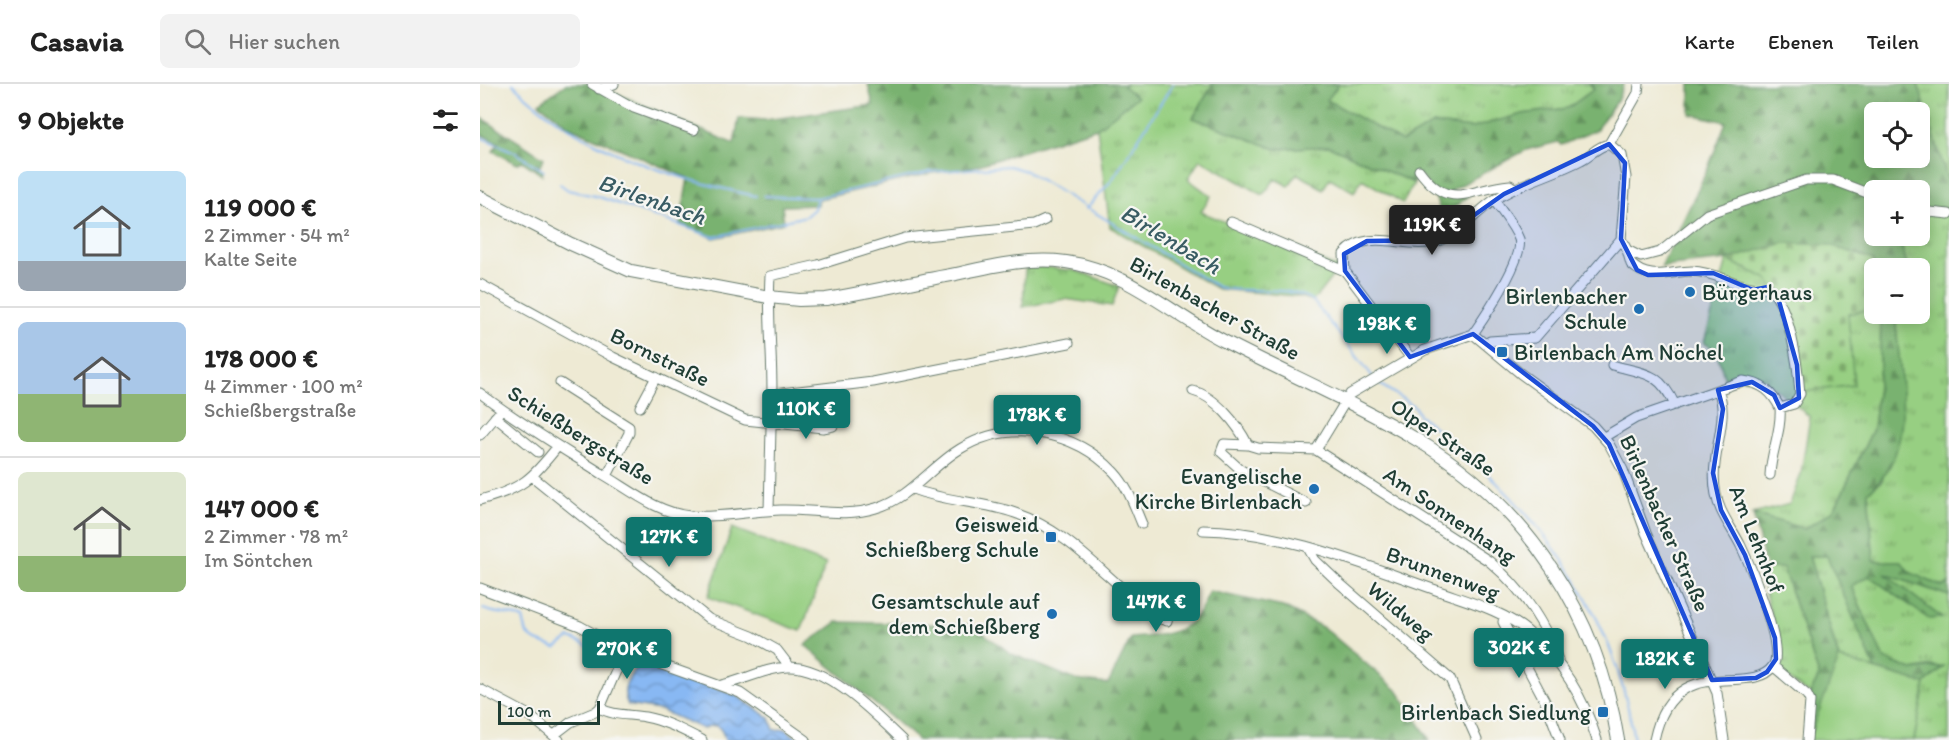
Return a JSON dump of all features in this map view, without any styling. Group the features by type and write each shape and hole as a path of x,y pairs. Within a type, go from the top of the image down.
{"main road":[{"name":"Birlenbacher Straße","path":"480,197 571,244 632,271 769,297 799,300 826,299 1021,262 1053,261 1080,265 1119,277 1215,337 1345,400"},
{"name":"Olper Straße","path":"1345,400 1420,442 1464,472 1491,494 1538,547 1565,587 1589,635 1606,685 1618,740"}],"street":[{"path":"595,86 614,84"},
{"path":"1609,144 1638,93 1640,84"},
{"path":"595,86 644,113 694,130"},
{"path":"1345,271 1344,254 1356,244 1378,240 1419,243 1439,240 1459,229 1494,200 1514,188 1582,160 1602,145 1609,144 1622,155 1625,163 1621,239 1631,264 1648,276 1691,271 1713,273 1753,290 1768,287 1777,294 1790,335 1800,394 1794,404 1780,408"},
{"path":"1419,170 1436,189 1448,196 1460,197 1501,185 1510,185 1514,188"},
{"path":"1627,250 1641,257 1654,255 1707,214 1806,180 1833,180 1864,192"},
{"path":"1306,503 1240,470 1221,452 1224,444 1230,442 1258,448 1316,450 1350,394 1410,357 1444,341 1473,334 1497,299 1519,249 1519,238 1494,200"},
{"path":"1930,212 1949,214"},
{"path":"769,510 774,394 770,276 818,265 905,238 1034,225 1045,220"},
{"path":"1232,222 1345,271 1410,357"},
{"path":"1485,344 1490,341 1535,338 1621,239"},
{"name":"Bornstraße","path":"480,284 656,377 746,420 771,425 823,428 833,426"},
{"name":"Birlenbacher Straße","path":"1473,334 1593,426 1604,437 1623,470 1646,533 1712,680 1721,708 1724,740"},
{"path":"774,394 873,382 1069,343"},
{"path":"1612,364 1659,380 1666,386 1675,405"},
{"path":"640,407 656,377"},
{"path":"1604,437 1636,418 1743,381 1752,382 1774,395 1780,408 1780,429 1771,457 1770,475"},
{"path":"560,383 629,427 629,433 607,476"},
{"name":"Am Lehnhof","path":"1718,390 1723,409 1713,463 1716,496 1745,555 1774,639 1777,652 1773,666"},
{"path":"1193,391 1208,397 1231,420 1248,445"},
{"name":"Schießbergstraße","path":"480,393 499,413 670,512 710,516 769,510 864,511 889,503 913,489 944,460 973,441 998,434 1038,432 1056,436 1093,453 1114,473 1129,493 1142,524"},
{"path":"480,435 499,413 537,452"},
{"path":"480,500 497,496 533,477 558,446"},
{"name":"Am Sonnenhang","path":"1316,450 1489,561 1505,575 1521,590 1545,630 1559,663"},
{"path":"533,477 709,619 777,650 790,667"},
{"path":"913,489 931,496 988,504 1041,523 1072,543 1137,601"},
{"name":"Brunnenweg","path":"1203,530 1215,534 1228,530 1308,548 1394,575 1504,617 1526,630 1559,663 1581,697 1597,740"},
{"name":"Wildweg","path":"1308,548 1315,560 1338,582 1450,679 1477,740"},
{"path":"480,588 580,626 629,653 722,685 752,699 806,740"},
{"path":"1504,617 1503,622 1546,703 1560,740"},
{"path":"480,689 530,716 556,737 571,722 600,708 616,671 629,653"},
{"path":"1654,740 1660,720 1678,695 1694,684 1712,680 1756,678 1764,675 1773,666 1807,695 1810,701 1807,740"},
{"path":"722,685 760,672 790,667 830,678 903,740"},
{"path":"600,708 606,712 645,717 672,725 702,740"}],"highlighted area":[{"path":"1609,144 1625,163 1621,239 1637,270 1648,275 1713,273 1753,290 1768,287 1777,294 1797,365 1799,398 1780,408 1774,395 1752,382 1718,390 1723,409 1713,473 1721,510 1745,555 1775,638 1776,659 1767,672 1756,678 1712,680 1609,444 1593,426 1473,334 1410,357 1345,271 1344,254 1367,241 1439,240 1504,194"}],"green space":[{"path":"566,84 595,84 734,144 739,118 765,120 873,105 868,84 1125,84 1123,86 1137,97 1097,128 969,168 931,173 819,199 817,205 782,206 784,223 714,238 680,224 688,178 570,127 539,103"},
{"path":"1125,84 1213,84 1193,118 1276,149 1329,146 1414,183 1403,203 1362,179 1354,192 1330,178 1323,189 1297,173 1289,186 1275,179 1263,195 1200,159 1188,179 1211,196 1201,212 1339,268 1313,301 1297,296 1218,289 1110,227 1097,128 1136,97 1123,86"},
{"path":"1213,84 1339,84 1327,100 1402,142 1433,124 1472,128 1522,114 1568,108 1594,89 1590,84 1624,84 1618,99 1596,130 1561,145 1558,142 1526,150 1450,191 1468,197 1441,216 1434,192 1419,174 1414,183 1329,146 1276,149 1193,118"},
{"path":"1339,84 1590,84 1594,89 1568,108 1522,114 1472,128 1433,124 1402,142 1327,100"},
{"path":"1690,84 1918,84 1924,102 1864,102 1864,168 1930,168 1930,123 1949,185 1949,215 1930,212 1930,180 1864,180 1864,246 1901,246 1905,258 1864,258 1784,243 1727,260 1661,267 1708,168 1726,122 1690,114"},
{"path":"1918,84 1949,84 1949,185 1930,123 1930,102 1924,102"},
{"path":"480,117 544,158 539,168 543,172 542,175 522,161 517,164 493,151 499,143 480,134"},
{"path":"1930,212 1949,215 1949,583 1943,587 1909,572 1901,561 1874,562 1868,492 1882,481 1902,403 1896,324 1930,324 1930,258 1905,258 1901,246 1930,246"},
{"path":"1784,243 1830,245 1867,258 1864,258 1864,310 1848,314 1854,385 1803,392 1793,326 1768,279 1727,260"},
{"path":"1727,260 1768,279 1793,326 1864,310 1864,324 1881,324 1880,366 1873,429 1834,510 1805,529 1753,514 1790,504 1801,474 1810,417 1764,379 1725,379 1716,350 1704,343"},
{"path":"1044,267 1076,271 1119,286 1112,306 1065,299 1023,307 1025,268"},
{"path":"1881,324 1896,324 1902,391 1900,436 1894,457 1884,476 1868,492 1874,561 1901,561 1909,572 1943,587 1949,583 1949,596 1885,574 1942,618 1929,619 1869,576 1851,586 1884,659 1912,670 1944,666 1925,684 1875,669 1827,556 1809,556 1839,659 1809,740 1810,694 1819,676 1783,568 1766,568 1753,514 1805,529 1834,510 1873,429 1880,366"},
{"path":"732,528 826,564 801,631 708,597"},
{"path":"1827,555 1875,669 1839,659 1809,556"},
{"path":"1766,568 1783,568 1819,676 1810,694 1776,671 1782,654 1763,586"},
{"path":"1882,573 1949,596 1949,740 1914,740 1925,684 1943,667 1931,666 1912,670 1884,659 1851,585 1869,576 1930,619"},
{"path":"1209,591 1283,607 1324,628 1397,690 1430,740 918,740 805,645 837,622 972,625 1012,654 1076,680 1108,684 1131,638 1170,633 1189,624 1197,616"},
{"path":"1839,659 1925,684 1914,740 1808,740"}],"water":[{"path":"637,666 651,666 735,695 770,718 774,730 785,729 800,740 725,740 718,727 711,726 703,729 660,710 628,705 625,689"}],"waterway":[{"path":"513,84 565,126 595,143 658,170 756,196"},
{"path":"1086,209 1112,180 1173,84"},
{"name":"Birlenbach","path":"480,137 515,152 544,171"},
{"name":"Birlenbach","path":"560,184 568,190 599,197 714,237 806,216 814,209 817,198 930,172 1009,166 1026,171 1218,287 1291,292 1313,301 1373,377"},
{"path":"764,196 817,198"},
{"name":"Birlenbach","path":"1376,382 1414,406 1419,415 1459,447 1496,482 1530,518 1560,557 1586,598 1607,642 1623,689 1634,740"},
{"path":"483,609 523,619 527,634 534,640 556,648 570,638 584,644 599,655"}],"place":[{"name":"Bürgerhaus","path":"1690,292"},
{"name":"Birlenbacher Schule","path":"1639,309"},
{"name":"Birlenbach Am Nöchel","path":"1502,352"},
{"name":"Evangelische Kirche Birlenbach","path":"1314,489"},
{"name":"Geisweid Schießberg Schule","path":"1051,537"},
{"name":"Gesamtschule auf dem Schießberg","path":"1052,614"},
{"name":"Birlenbach Siedlung","path":"1603,712"}]}
